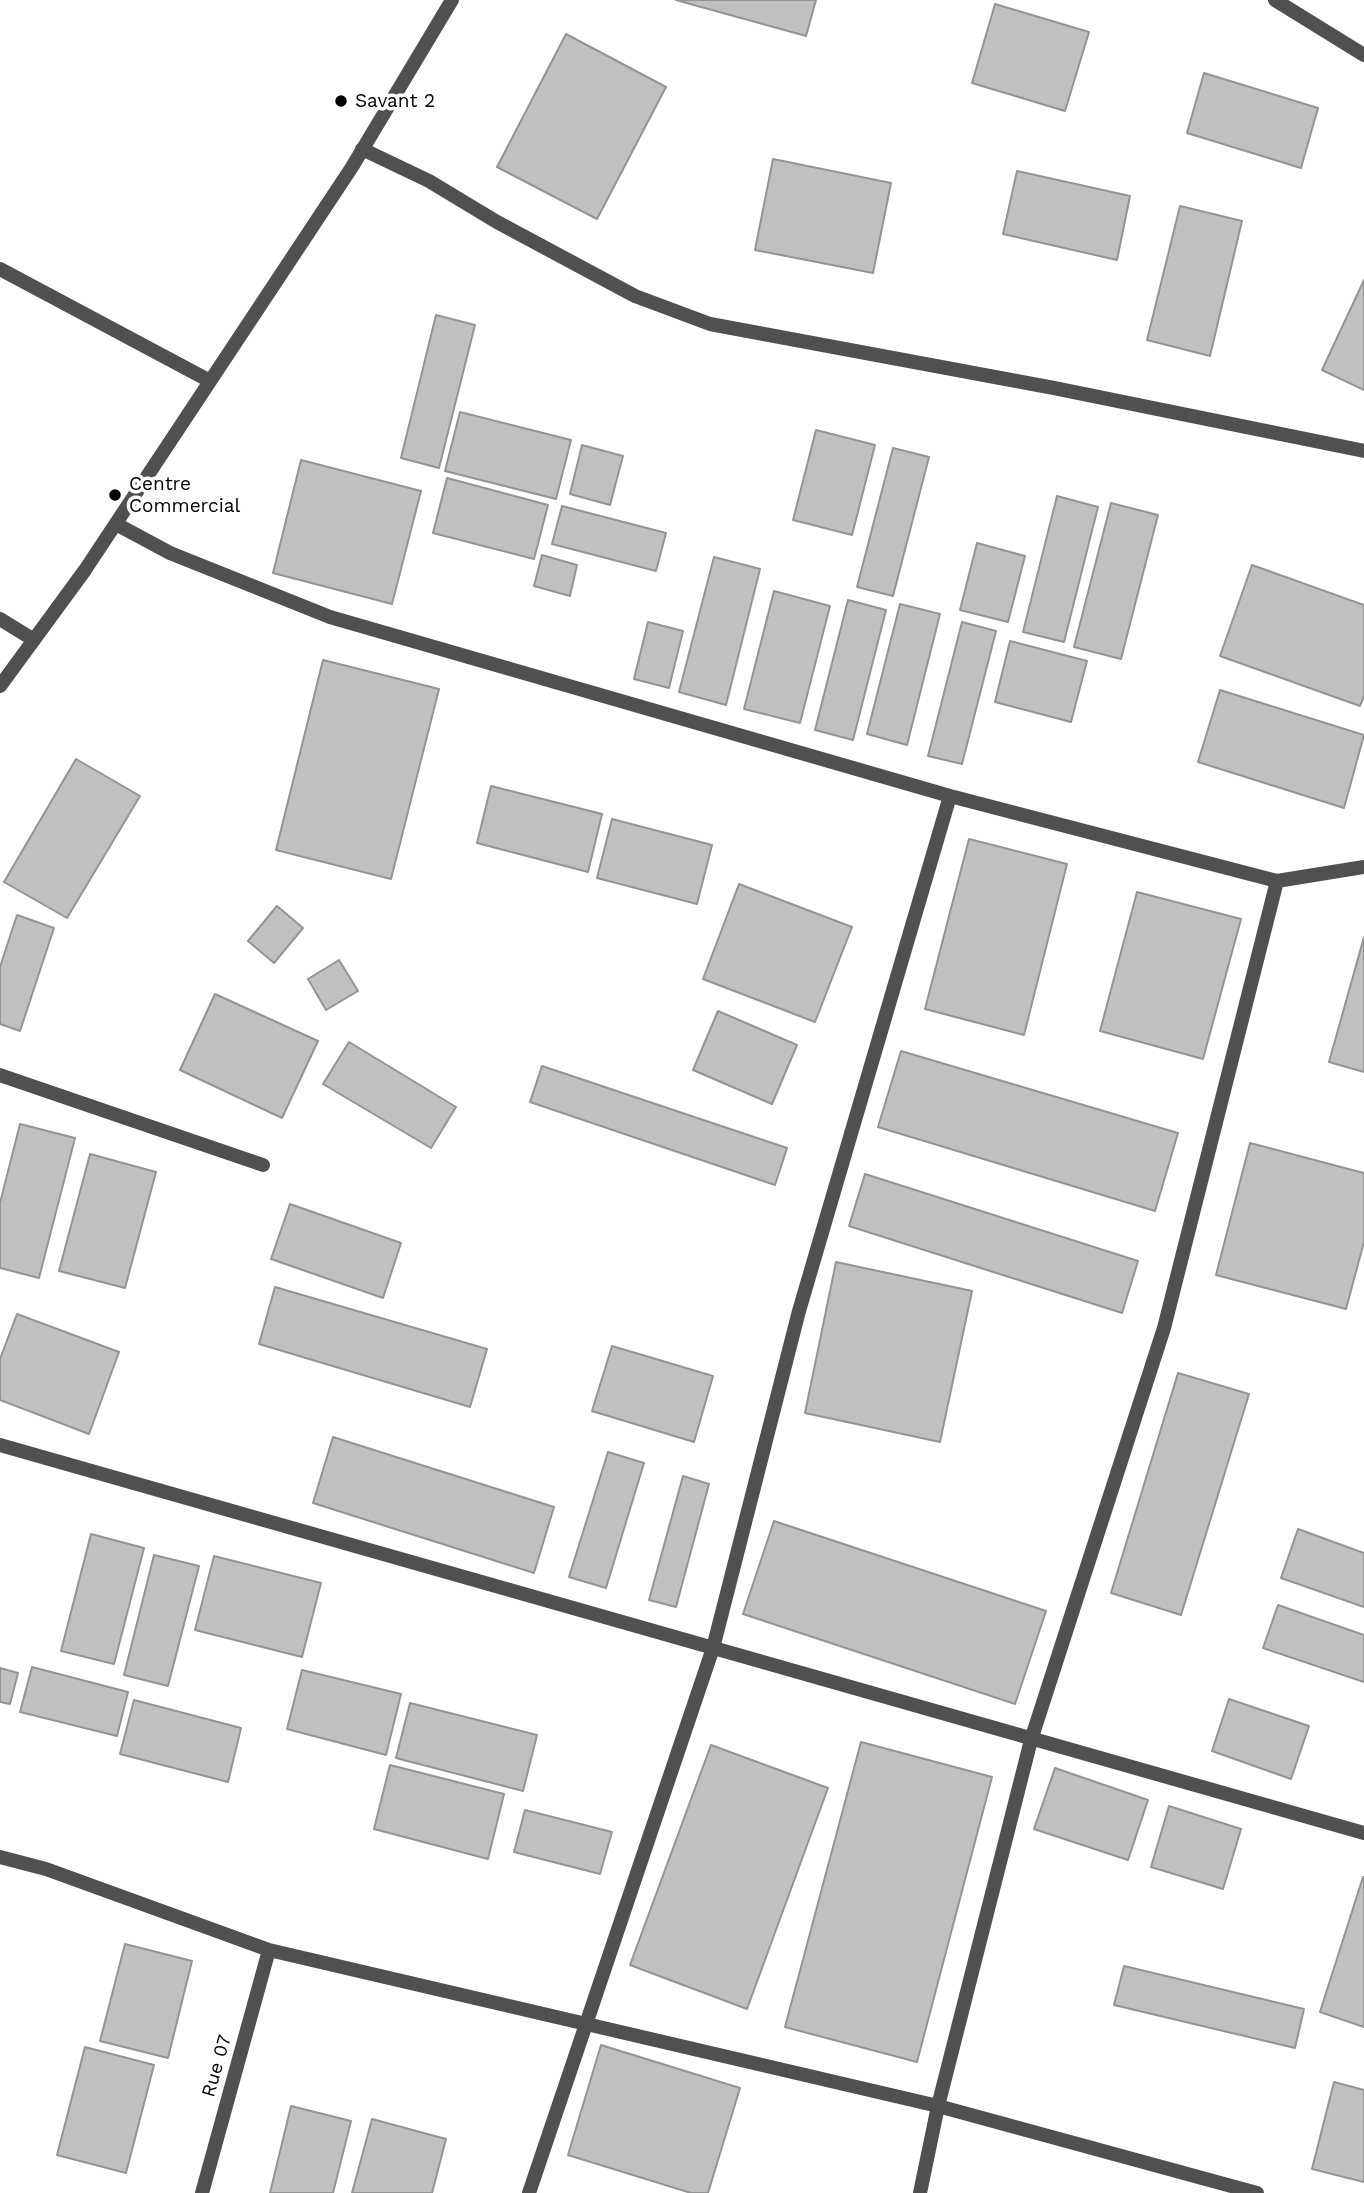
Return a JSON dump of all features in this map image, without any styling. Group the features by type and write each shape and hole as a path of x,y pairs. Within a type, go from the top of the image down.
{"street":[{"path":"0,686 116,524 362,149 452,0"},
{"path":"1275,0 1364,55"},
{"path":"362,149 429,181 571,264 635,296 710,324 1054,387 1364,451"},
{"path":"0,269 210,381"},
{"path":"116,524 170,553 330,617 950,796 1278,881 1364,867"},
{"path":"0,619 34,640"},
{"path":"528,2193 713,1648 799,1311 950,796"},
{"path":"920,2193 938,2106 1031,1740 1164,1328 1278,881"},
{"path":"0,1075 262,1165"},
{"path":"0,1445 1364,1833"},
{"path":"0,1857 46,1869 269,1950 938,2106 1257,2193"},
{"name":"Rue 07","path":"202,2193 269,1950"}],"building":[{"path":"676,0 816,0 806,36"},
{"path":"995,4 1089,32 1065,111 972,83"},
{"path":"566,34 666,87 597,219 497,167"},
{"path":"1204,73 1318,108 1301,168 1187,133"},
{"path":"773,159 891,183 873,273 755,250"},
{"path":"1017,171 1130,196 1117,260 1003,234"},
{"path":"1180,206 1242,221 1210,356 1147,340"},
{"path":"1364,280 1364,390 1322,370"},
{"path":"436,315 475,325 439,468 401,458"},
{"path":"460,412 571,440 556,499 445,471"},
{"path":"816,430 875,445 852,535 793,520"},
{"path":"582,445 623,456 610,505 570,494"},
{"path":"893,448 929,457 893,596 857,587"},
{"path":"301,460 421,491 392,604 273,573"},
{"path":"447,478 548,505 534,559 433,533"},
{"path":"1057,496 1098,507 1064,642 1023,632"},
{"path":"1111,503 1158,515 1121,659 1074,647"},
{"path":"562,506 666,533 656,571 552,544"},
{"path":"977,543 1025,556 1008,622 960,610"},
{"path":"542,555 577,565 570,596 534,586"},
{"path":"714,557 760,569 726,705 679,692"},
{"path":"1252,565 1364,605 1364,696 1360,706 1220,656"},
{"path":"774,591 830,606 800,723 744,709"},
{"path":"848,600 886,610 853,740 815,730"},
{"path":"900,604 940,614 907,745 867,734"},
{"path":"648,622 683,631 669,688 634,679"},
{"path":"962,622 996,631 962,764 928,756"},
{"path":"1010,641 1087,661 1071,722 995,702"},
{"path":"323,660 439,689 391,879 276,850"},
{"path":"1220,690 1364,735 1344,808 1198,762"},
{"path":"76,759 140,796 67,918 4,882"},
{"path":"491,786 602,814 588,872 477,843"},
{"path":"612,819 712,845 697,904 597,878"},
{"path":"969,839 1067,864 1024,1035 925,1009"},
{"path":"739,884 852,927 815,1022 703,979"},
{"path":"1137,892 1241,919 1203,1059 1100,1031"},
{"path":"277,906 303,928 274,963 248,941"},
{"path":"17,915 54,928 20,1031 0,1024 0,967"},
{"path":"1364,937 1364,1072 1329,1062"},
{"path":"339,960 358,991 326,1010 308,979"},
{"path":"215,994 318,1041 282,1118 180,1070"},
{"path":"718,1011 797,1045 772,1104 693,1070"},
{"path":"349,1042 456,1107 431,1148 323,1084"},
{"path":"901,1051 1178,1133 1155,1211 878,1127"},
{"path":"542,1066 787,1148 775,1185 530,1102"},
{"path":"20,1124 75,1138 39,1278 0,1268 0,1203"},
{"path":"1250,1143 1364,1173 1364,1242 1346,1309 1216,1275"},
{"path":"90,1154 156,1172 125,1288 59,1271"},
{"path":"865,1174 1138,1261 1122,1313 849,1226"},
{"path":"290,1204 401,1243 383,1298 271,1259"},
{"path":"836,1262 972,1291 940,1442 805,1413"},
{"path":"275,1287 487,1349 470,1407 259,1344"},
{"path":"17,1314 119,1352 89,1434 0,1400 0,1359"},
{"path":"612,1346 713,1376 694,1442 592,1411"},
{"path":"1178,1373 1249,1394 1181,1615 1111,1593"},
{"path":"333,1437 554,1507 534,1573 313,1503"},
{"path":"608,1452 644,1463 606,1588 569,1577"},
{"path":"683,1476 709,1484 676,1607 649,1600"},
{"path":"774,1521 1046,1611 1015,1704 743,1614"},
{"path":"1298,1529 1364,1553 1364,1607 1281,1578"},
{"path":"91,1534 144,1548 114,1664 61,1651"},
{"path":"154,1555 199,1566 168,1686 124,1675"},
{"path":"214,1556 321,1583 302,1657 195,1630"},
{"path":"1278,1605 1364,1635 1364,1682 1263,1648"},
{"path":"32,1667 128,1692 117,1736 20,1712"},
{"path":"0,1668 18,1673 10,1704 0,1702"},
{"path":"302,1670 401,1694 386,1755 287,1729"},
{"path":"1229,1699 1309,1726 1291,1779 1212,1751"},
{"path":"134,1700 241,1728 228,1782 120,1754"},
{"path":"410,1703 537,1735 523,1791 396,1758"},
{"path":"861,1742 992,1777 917,2062 785,2027"},
{"path":"711,1745 828,1788 747,2009 630,1965"},
{"path":"390,1765 504,1794 488,1859 374,1829"},
{"path":"1055,1768 1148,1800 1128,1860 1034,1829"},
{"path":"1169,1806 1241,1829 1223,1889 1151,1867"},
{"path":"525,1810 612,1832 600,1874 514,1852"},
{"path":"1364,1877 1364,2027 1320,2012"},
{"path":"125,1944 192,1961 168,2058 100,2041"},
{"path":"1124,1966 1304,2009 1295,2048 1114,2005"},
{"path":"601,2045 740,2088 708,2193 691,2193 568,2155"},
{"path":"85,2047 154,2065 126,2173 57,2155"},
{"path":"1334,2082 1364,2090 1364,2182 1312,2169"},
{"path":"291,2106 351,2121 333,2193 270,2193"},
{"path":"372,2119 446,2139 432,2193 352,2193"}],"place":[{"name":"Savant 2","path":"341,101"},
{"name":"Centre Commercial","path":"115,495"}]}
